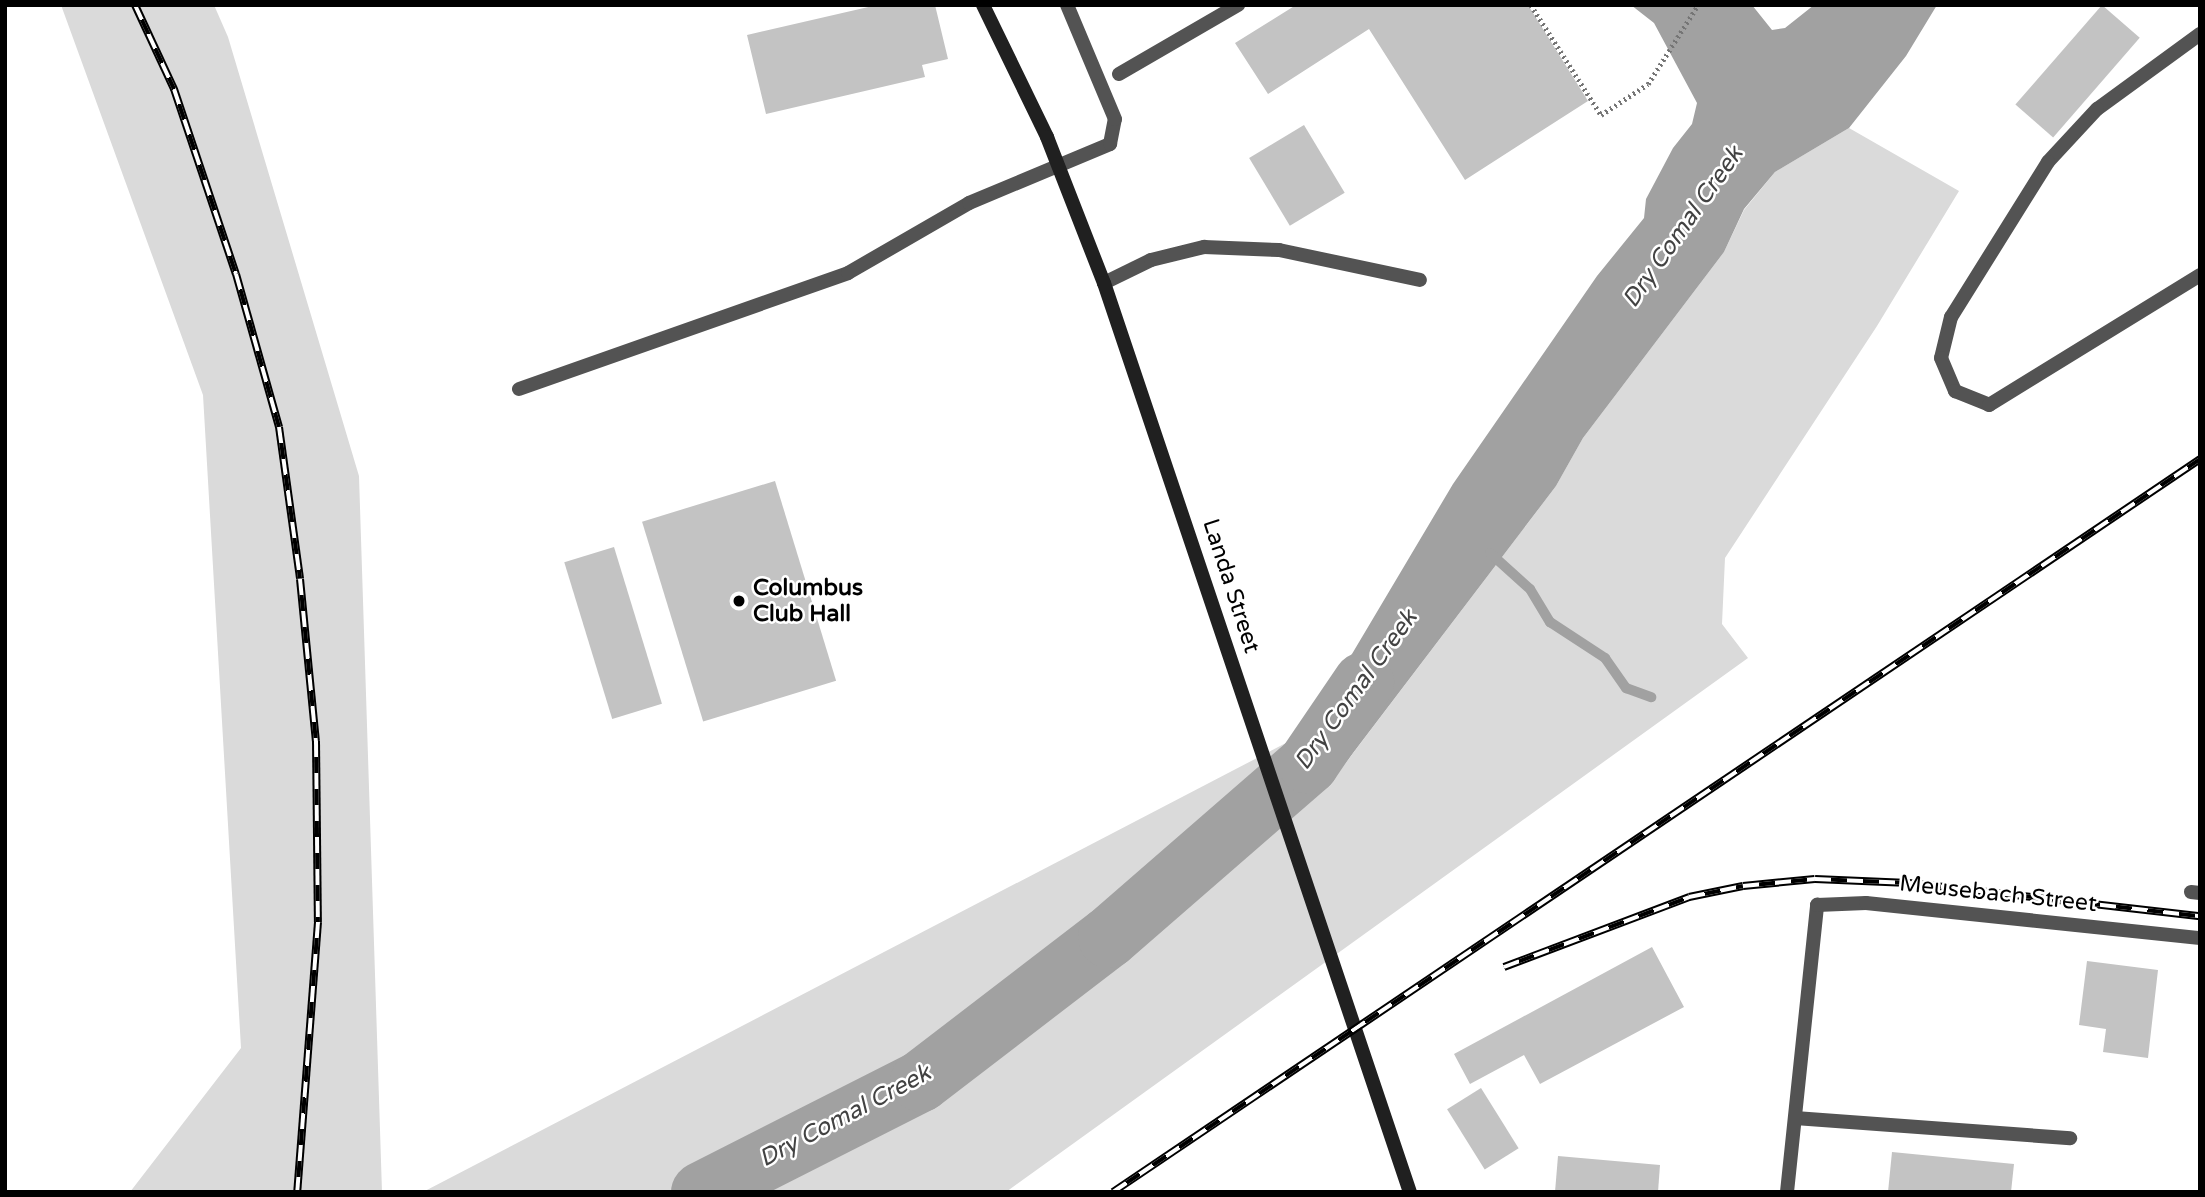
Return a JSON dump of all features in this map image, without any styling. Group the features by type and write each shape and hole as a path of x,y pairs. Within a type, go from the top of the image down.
{"main road":[{"name":"Landa Street","path":"983,5 1059,167 1104,283 1410,1192"}],"street":[{"path":"519,389 848,273 969,203 1111,144 1115,119 1067,5"},
{"path":"1119,74 1238,5"},
{"path":"2200,34 2097,109 2048,162 1951,317 1941,358 1955,391 1989,405 2200,275"},
{"path":"1104,283 1151,260 1204,247 1279,250 1420,280"},
{"name":"Meusebach Street","path":"1795,1118 1817,905 1866,903 2200,938"},
{"path":"1787,1192 1795,1118 2070,1138"}],"path":[{"path":"1531,5 1601,115 1648,84 1698,5"}],"shaded area":[{"path":"61,5 214,5 228,37 359,476 382,1192 130,1192 241,1048 203,395"},
{"path":"1849,128 1959,191 1877,326 1725,558 1722,624 1748,658 1006,1192 423,1192 1305,733 1335,777 1556,486 1583,438 1724,252 1744,210 1775,172"}],"water":[{"path":"1631,5 1752,5 1772,30 1785,28 1814,5 1937,5 1906,56 1849,128 1775,172 1744,209 1724,252 1583,438 1556,486 1334,778 1305,733 1453,484 1597,276 1644,218 1646,199 1673,148 1692,124 1697,103 1654,23"}],"building":[{"path":"877,5 935,5 948,59 922,65 925,77 766,114 747,35"},
{"path":"1296,5 1528,5 1588,101 1465,180 1369,29 1268,94 1235,43"},
{"path":"2102,5 2140,38 2053,137 2015,105"},
{"path":"1304,125 1345,193 1290,226 1249,158"},
{"name":"Columbus Club Hall","path":"775,481 836,681 703,722 642,522"},
{"path":"614,547 662,704 612,719 564,562"},
{"path":"1652,947 1684,1007 1540,1084 1524,1055 1470,1084 1454,1054"},
{"path":"2087,961 2158,970 2148,1058 2103,1052 2106,1029 2079,1025"},
{"path":"1481,1088 1519,1148 1485,1169 1447,1109"},
{"path":"1892,1152 2014,1164 2011,1192 1888,1192"},
{"path":"1558,1156 1660,1165 1658,1192 1555,1192"}],"waterway":[{"path":"1490,553 1530,589 1550,622 1605,658 1626,688 1651,697"},
{"name":"Dry Comal Creek","path":"701,1192 920,1081 1108,937 1308,763 1363,682"}],"railway":[{"path":"135,5 174,89 236,274 279,427 300,579 316,741 318,922 297,1192"},
{"path":"1113,1192 2200,459"},
{"path":"1504,967 1689,897 1743,886 1815,879 1909,883 2200,916"}],"place":[{"name":"Columbus Club Hall","path":"739,601"}]}
